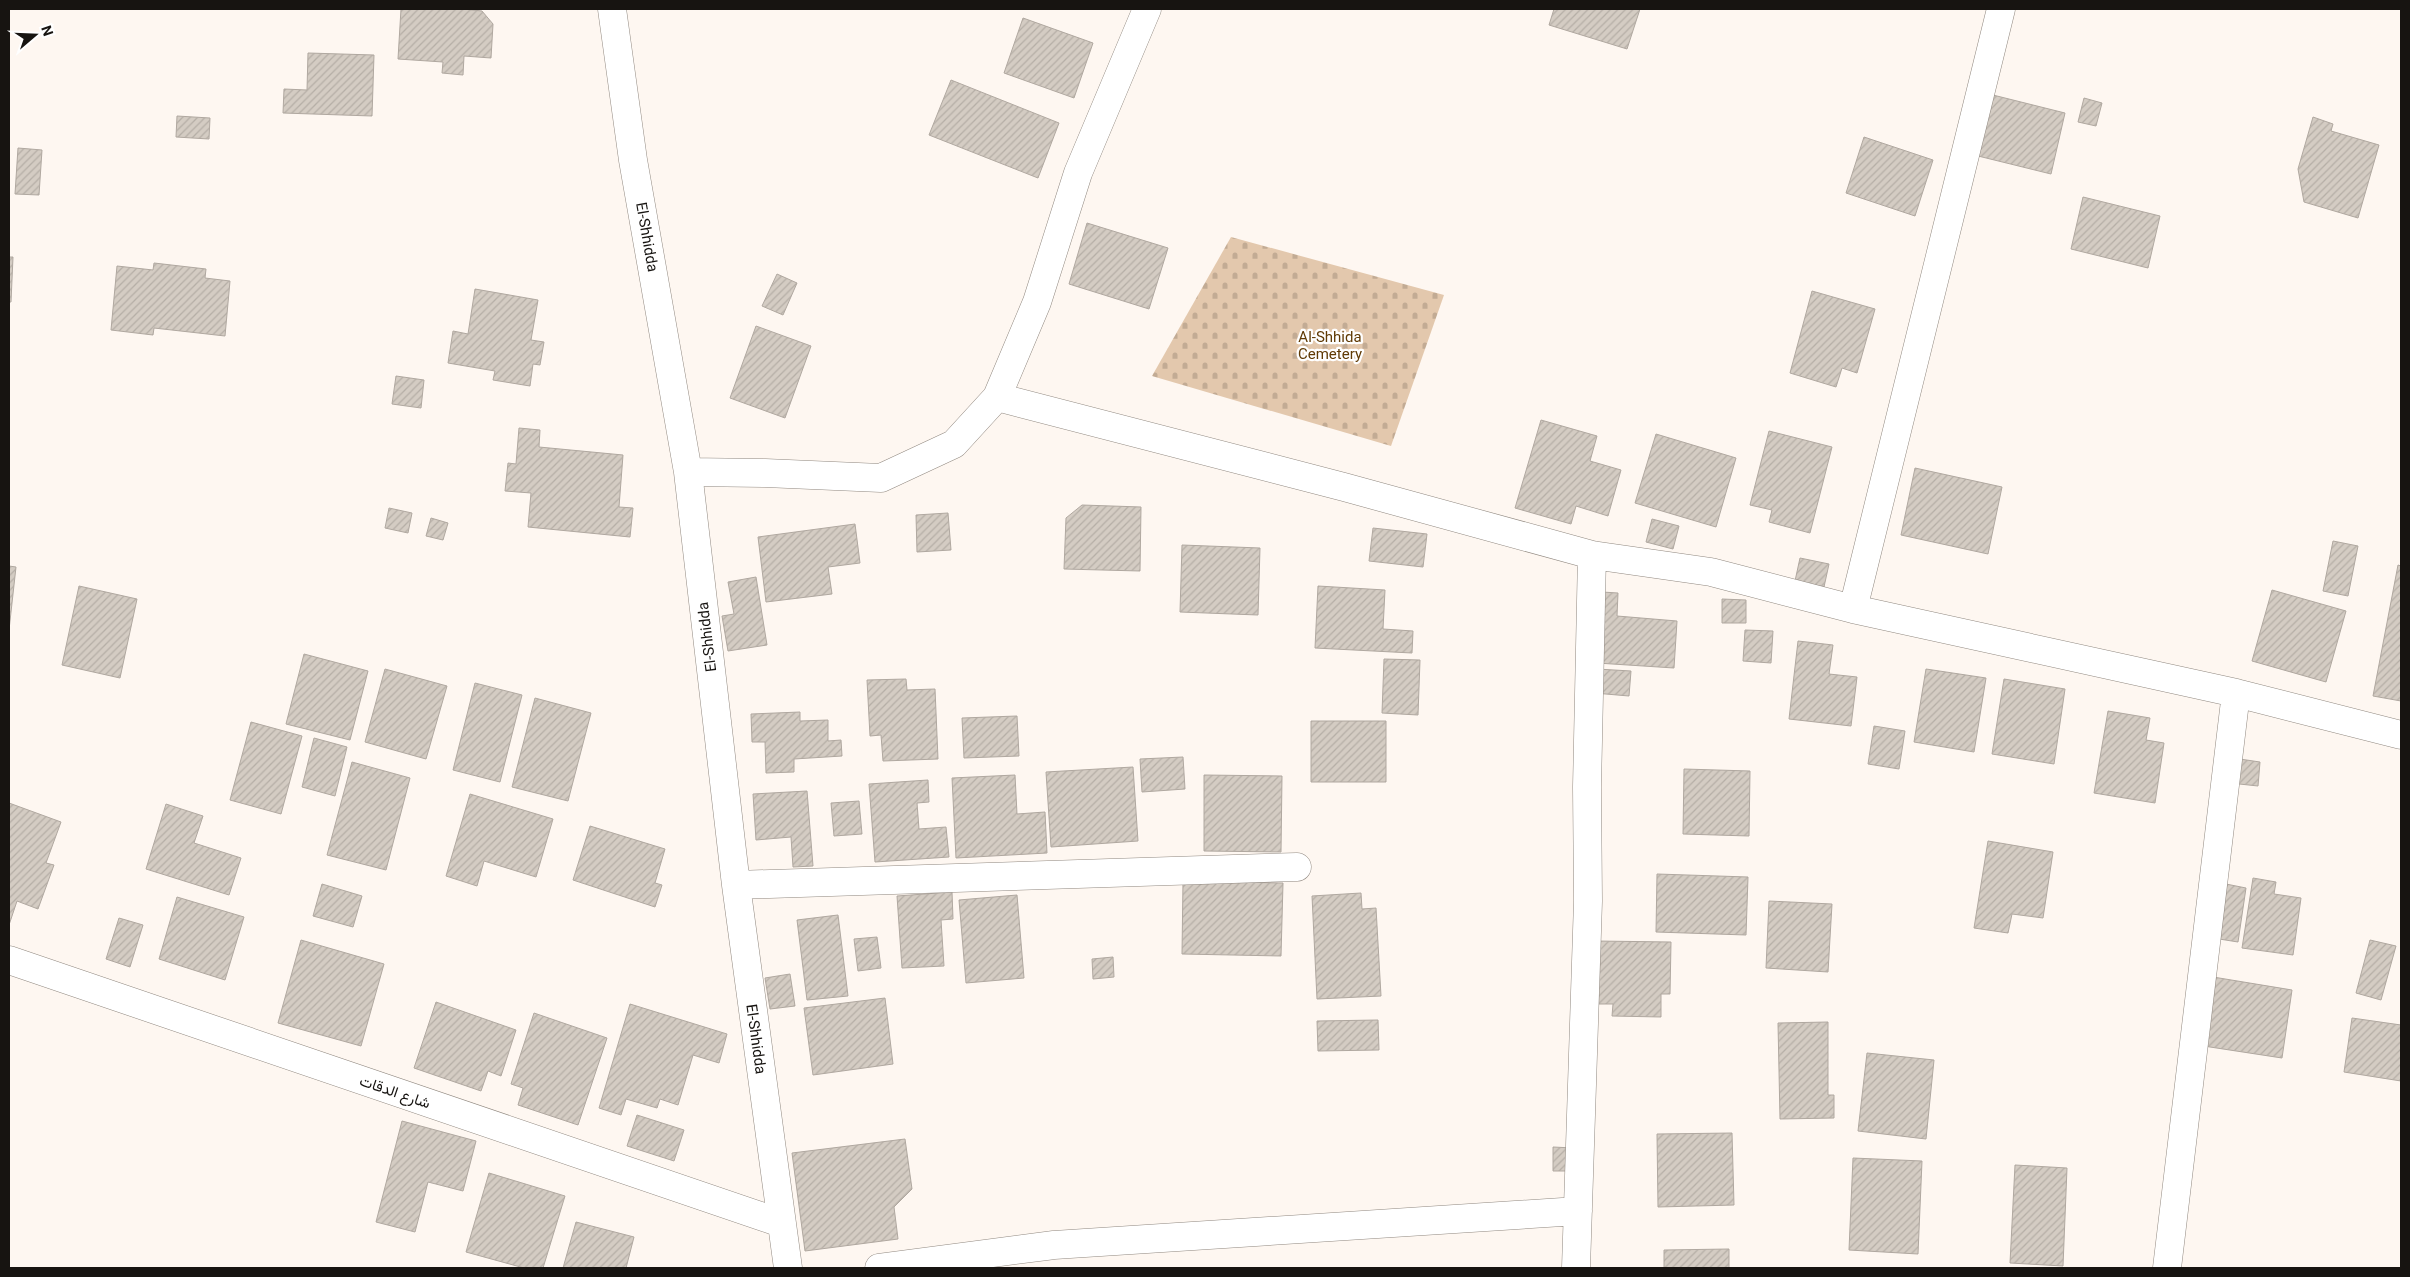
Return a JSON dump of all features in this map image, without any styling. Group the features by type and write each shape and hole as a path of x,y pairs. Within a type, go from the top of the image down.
{"street":[{"name":"El-Shhidda","path":"612,9 633,160 688,472 736,885 788,1268"},
{"path":"688,472 881,478 954,444 997,397 1037,302 1078,173 1147,9"},
{"path":"1853,609 2001,9"},
{"path":"997,397 1344,487 1592,555 1711,572 1853,609 2236,693 2401,735"},
{"path":"1576,1268 1588,901 1587,787 1592,555"},
{"path":"2167,1268 2236,693"},
{"path":"736,885 1297,867"},
{"name":"شارع الدقات","path":"9,960 781,1224"},
{"path":"879,1268 1054,1245 1578,1211"}],"green space":[{"name":"Al-Shhida Cemetery","path":"1231,237 1444,295 1391,446 1152,376"}],"building":[{"path":"401,9 463,9 482,11 493,24 491,58 464,56 463,75 442,73 443,62 398,59"},
{"path":"1554,9 1640,9 1627,49 1549,25"},
{"path":"1023,18 1093,43 1074,98 1004,73"},
{"path":"308,53 374,55 372,116 283,113 284,89 307,90"},
{"path":"951,80 1059,123 1038,178 929,135"},
{"path":"1989,94 2065,113 2051,174 1974,155"},
{"path":"2084,98 2102,103 2096,126 2078,122"},
{"path":"177,116 210,118 209,139 176,137"},
{"path":"2313,117 2333,124 2331,131 2379,145 2358,218 2304,202 2298,169"},
{"path":"1864,137 1933,160 1915,216 1846,193"},
{"path":"18,148 42,150 39,195 15,194"},
{"path":"2083,197 2160,216 2148,268 2071,249"},
{"path":"1087,223 1168,248 1149,309 1069,284"},
{"path":"9,257 13,257 11,302 9,302"},
{"path":"154,263 206,269 205,278 230,281 225,336 154,328 153,335 111,330 117,266 153,270"},
{"path":"777,274 797,283 783,315 762,306"},
{"path":"475,289 538,300 531,340 544,342 540,365 533,364 530,386 493,380 495,371 448,363 453,331 468,334"},
{"path":"1812,291 1875,309 1857,373 1842,368 1836,387 1790,373"},
{"path":"756,326 811,346 785,418 730,398"},
{"path":"396,376 424,380 421,408 392,404"},
{"path":"1541,420 1597,436 1590,461 1621,470 1608,516 1576,506 1571,524 1515,508"},
{"path":"519,428 540,430 539,447 623,455 619,507 633,508 630,537 528,527 531,493 505,491 508,463 516,464"},
{"path":"1769,431 1832,447 1810,533 1769,522 1772,510 1750,505"},
{"path":"1656,434 1736,458 1716,527 1635,503"},
{"path":"1915,468 2002,487 1988,554 1901,535"},
{"path":"1082,505 1141,507 1140,571 1064,569 1066,518"},
{"path":"389,508 412,513 408,533 385,528"},
{"path":"948,513 951,550 917,552 916,515"},
{"path":"431,518 448,523 443,540 426,536"},
{"path":"1652,519 1679,526 1673,549 1646,542"},
{"path":"855,524 860,563 828,567 832,594 766,602 758,537"},
{"path":"1373,528 1427,534 1423,567 1369,561"},
{"path":"2333,541 2358,546 2348,596 2323,591"},
{"path":"1182,545 1260,548 1258,615 1180,612"},
{"path":"1800,558 1829,564 1824,587 1795,581"},
{"path":"2398,565 2401,566 2401,701 2373,696"},
{"path":"9,566 16,567 9,630"},
{"path":"756,577 767,645 728,651 722,616 734,614 728,582"},
{"path":"79,586 137,599 120,678 62,665"},
{"path":"1318,586 1385,590 1383,629 1413,631 1412,653 1315,648"},
{"path":"2272,590 2346,611 2326,682 2252,661"},
{"path":"1602,592 1618,593 1617,616 1677,621 1674,668 1597,663"},
{"path":"1722,599 1746,600 1746,623 1722,623"},
{"path":"1745,630 1773,631 1771,663 1743,661"},
{"path":"1798,641 1833,645 1829,674 1857,677 1851,726 1789,719"},
{"path":"304,654 368,671 350,740 286,724"},
{"path":"1384,659 1420,660 1418,715 1382,713"},
{"path":"385,669 447,686 426,759 365,742"},
{"path":"1597,669 1631,671 1629,696 1594,693"},
{"path":"1926,669 1986,678 1974,752 1914,742"},
{"path":"906,679 907,690 935,689 938,759 883,761 881,735 870,736 867,680"},
{"path":"2004,679 2065,689 2054,764 1992,754"},
{"path":"475,683 522,695 500,782 453,770"},
{"path":"535,698 591,713 568,801 512,787"},
{"path":"2108,711 2150,718 2146,740 2164,743 2155,803 2094,793"},
{"path":"800,712 800,721 828,720 828,741 841,740 842,756 794,759 794,772 766,773 765,742 752,742 751,714"},
{"path":"1017,716 1019,756 964,758 962,718"},
{"path":"1311,721 1386,721 1386,782 1311,782"},
{"path":"251,722 302,736 281,814 230,800"},
{"path":"1874,726 1905,731 1899,769 1868,764"},
{"path":"314,738 347,747 335,796 302,787"},
{"path":"1183,757 1185,789 1142,792 1140,759"},
{"path":"2233,758 2260,762 2258,786 2230,783"},
{"path":"352,762 410,778 386,870 327,855"},
{"path":"1133,767 1138,841 1051,847 1046,772"},
{"path":"1684,769 1750,771 1749,836 1683,834"},
{"path":"1015,775 1017,814 1045,812 1047,853 956,858 952,778"},
{"path":"1204,775 1282,776 1281,852 1204,851"},
{"path":"928,780 929,802 917,803 919,829 946,827 949,857 875,862 869,784"},
{"path":"807,791 813,866 793,867 791,837 756,840 753,794"},
{"path":"470,794 553,819 536,877 484,861 477,886 446,876"},
{"path":"859,801 862,834 834,836 831,803"},
{"path":"9,803 61,822 46,863 54,865 38,909 17,901 9,925"},
{"path":"166,804 203,816 194,843 241,858 229,895 146,869"},
{"path":"590,826 665,849 655,883 662,885 655,907 573,880"},
{"path":"1988,841 2053,852 2043,918 2012,914 2008,933 1974,928"},
{"path":"1657,874 1748,877 1746,935 1656,932"},
{"path":"2253,878 2276,882 2274,894 2301,898 2293,955 2242,948"},
{"path":"1183,881 1283,883 1281,956 1182,954"},
{"path":"2221,883 2246,888 2238,942 2213,938"},
{"path":"322,884 362,896 353,927 313,916"},
{"path":"952,892 953,919 941,920 944,966 902,968 897,896"},
{"path":"1361,893 1362,909 1376,908 1381,996 1317,999 1312,896"},
{"path":"1017,895 1024,978 966,983 959,900"},
{"path":"177,897 244,917 225,980 159,959"},
{"path":"1769,901 1832,904 1828,972 1766,968"},
{"path":"838,915 848,996 807,1000 797,920"},
{"path":"119,918 143,925 130,967 106,959"},
{"path":"877,937 881,968 858,971 854,939"},
{"path":"301,940 384,964 361,1046 278,1023"},
{"path":"2370,940 2396,946 2381,1000 2356,993"},
{"path":"1596,941 1671,942 1670,994 1661,994 1661,1017 1612,1016 1613,1004 1594,1004"},
{"path":"1113,957 1114,977 1093,979 1092,959"},
{"path":"790,974 795,1006 770,1009 765,978"},
{"path":"2207,976 2292,990 2282,1058 2197,1045"},
{"path":"885,998 893,1064 813,1075 804,1008"},
{"path":"436,1002 516,1030 501,1076 488,1071 481,1091 414,1068"},
{"path":"630,1004 727,1034 719,1063 693,1055 678,1105 660,1099 657,1108 626,1099 621,1115 599,1108"},
{"path":"534,1013 607,1038 578,1125 518,1105 523,1088 511,1084"},
{"path":"2352,1018 2401,1025 2401,1081 2344,1072"},
{"path":"1378,1020 1379,1050 1318,1051 1317,1021"},
{"path":"1828,1022 1828,1095 1834,1095 1834,1118 1780,1119 1778,1023"},
{"path":"1867,1053 1934,1060 1926,1139 1858,1131"},
{"path":"637,1115 684,1130 674,1161 627,1146"},
{"path":"402,1121 476,1141 463,1191 428,1182 415,1232 376,1222"},
{"path":"1732,1133 1734,1205 1658,1207 1657,1134"},
{"path":"905,1139 912,1189 894,1207 898,1239 805,1251 792,1153"},
{"path":"1553,1147 1573,1148 1573,1171 1553,1171"},
{"path":"1853,1158 1922,1161 1918,1254 1849,1250"},
{"path":"2015,1165 2067,1168 2063,1266 2010,1263"},
{"path":"489,1173 565,1196 543,1268 524,1268 466,1252"},
{"path":"576,1222 634,1237 626,1268 563,1268"},
{"path":"1729,1249 1729,1268 1664,1268 1664,1250"}]}
